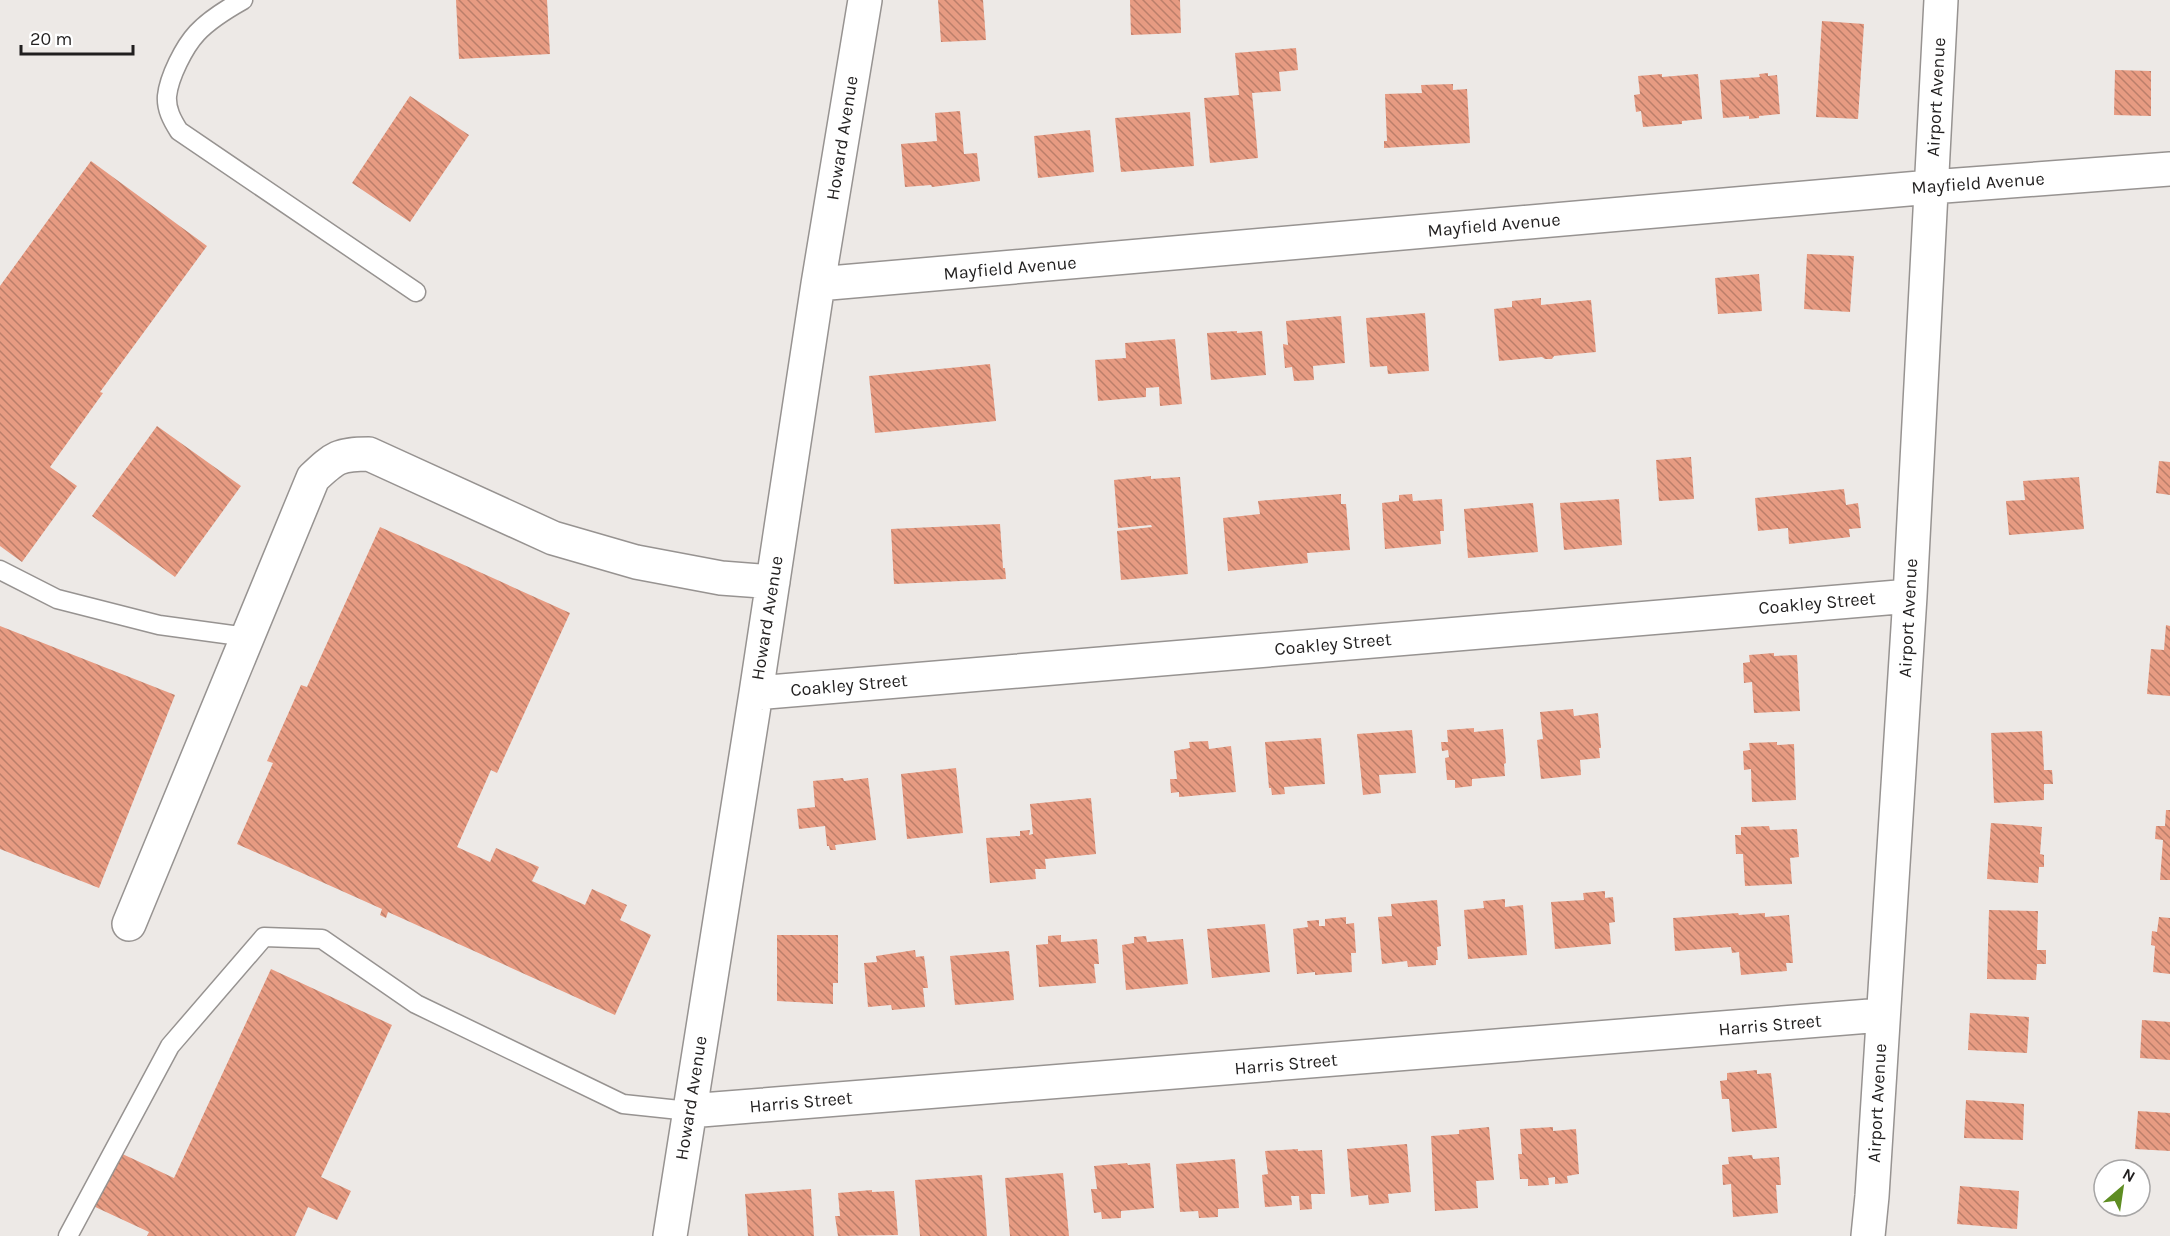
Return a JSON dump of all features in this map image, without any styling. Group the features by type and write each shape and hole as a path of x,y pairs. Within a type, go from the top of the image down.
{"street":[{"name":"Howard Avenue","path":"670,1236 818,285 865,0"},
{"name":"Airport Avenue","path":"1868,1236 1910,596 1941,0"},
{"name":"Mayfield Avenue","path":"818,285 1930,187 2170,169"},
{"path":"129,924 313,478 332,460 348,454 369,454 553,538 636,562 721,578 773,582"},
{"name":"Coakley Street","path":"756,693 1910,596"},
{"name":"Harris Street","path":"689,1112 1882,1015"}],"lane":[{"path":"243,0 223,11 197,33 178,62 167,97 170,117 179,131 416,292"},
{"path":"0,570 57,599 159,626 247,637"},
{"path":"68,1236 170,1046 264,937 322,939 416,1004 623,1104 689,1112"}],"building":[{"path":"456,0 547,0 550,54 459,59"},
{"path":"938,0 983,0 986,40 941,42"},
{"path":"1130,0 1180,0 1181,33 1131,35"},
{"path":"1822,21 1864,24 1858,119 1816,117"},
{"path":"1296,48 1298,70 1279,72 1281,91 1252,93 1258,158 1210,163 1204,98 1239,95 1235,53"},
{"path":"2115,70 2151,71 2151,116 2114,115"},
{"path":"1768,73 1768,76 1777,75 1780,114 1749,119 1749,116 1723,118 1720,80 1760,77 1759,74"},
{"path":"1662,74 1662,77 1698,74 1702,119 1682,121 1682,124 1643,127 1641,111 1636,112 1634,95 1640,94 1638,76"},
{"path":"1453,84 1453,90 1467,89 1470,143 1384,148 1384,141 1387,141 1385,94 1422,93 1421,85"},
{"path":"410,96 469,135 410,222 352,183"},
{"path":"960,111 964,154 977,153 980,181 932,187 931,185 905,187 901,144 937,141 935,113"},
{"path":"1190,112 1194,166 1121,172 1115,118"},
{"path":"1090,130 1094,172 1038,178 1034,136"},
{"path":"91,161 207,246 100,392 103,393 50,467 77,486 22,562 0,546 0,286"},
{"path":"1807,254 1854,256 1850,312 1804,309"},
{"path":"1759,274 1762,311 1718,314 1715,278"},
{"path":"1541,298 1541,305 1591,300 1596,352 1554,356 1552,359 1542,357 1499,361 1494,309 1512,307 1512,301"},
{"path":"1425,313 1429,371 1388,374 1387,366 1370,367 1366,318"},
{"path":"1341,316 1345,363 1313,366 1314,380 1294,381 1292,367 1285,368 1283,344 1288,345 1286,321"},
{"path":"1237,331 1237,333 1262,331 1266,375 1211,380 1207,333"},
{"path":"1175,339 1182,404 1160,406 1159,387 1146,388 1146,397 1098,401 1095,360 1126,358 1125,343"},
{"path":"990,364 996,421 875,433 869,376"},
{"path":"157,426 241,486 175,577 92,516"},
{"path":"1691,457 1694,499 1659,501 1656,460"},
{"path":"2159,461 2170,462 2170,495 2156,493"},
{"path":"1151,476 1151,479 1180,477 1188,574 1121,580 1117,531 1152,527 1151,525 1118,528 1114,480"},
{"path":"2079,477 2084,529 2009,535 2006,501 2025,500 2023,481"},
{"path":"1844,489 1846,505 1858,503 1861,528 1849,529 1850,537 1789,544 1788,528 1758,531 1755,498"},
{"path":"1341,494 1341,504 1346,504 1350,550 1307,553 1308,563 1228,571 1223,518 1260,514 1258,501"},
{"path":"1412,494 1413,501 1442,499 1444,531 1440,531 1441,544 1385,549 1382,503 1399,501 1399,495"},
{"path":"1619,499 1622,545 1564,550 1560,503"},
{"path":"1533,503 1538,552 1468,558 1464,509"},
{"path":"1000,524 1006,579 894,584 891,529"},
{"path":"380,527 570,613 497,773 491,770 457,847 490,862 496,848 539,867 532,881 585,905 592,889 627,905 620,920 651,935 615,1015 388,912 386,918 380,915 382,909 237,844 273,763 267,761 301,685 307,687"},
{"path":"2166,625 2170,626 2170,696 2147,694 2151,649 2164,650"},
{"path":"0,626 175,695 99,888 0,849"},
{"path":"1774,653 1774,656 1797,655 1800,711 1754,713 1752,682 1744,683 1743,663 1750,662 1749,655"},
{"path":"1573,709 1574,716 1598,713 1600,758 1580,760 1581,775 1541,779 1537,740 1543,739 1540,712"},
{"path":"1474,728 1474,732 1503,729 1505,776 1472,779 1472,786 1455,788 1455,780 1447,780 1445,758 1449,757 1448,750 1442,751 1441,742 1448,742 1447,730"},
{"path":"1412,730 1416,773 1379,775 1381,793 1363,795 1357,734"},
{"path":"2042,731 2044,770 2052,770 2053,784 2044,784 2044,800 1994,803 1991,733"},
{"path":"1321,738 1325,784 1284,787 1285,794 1272,795 1271,788 1269,788 1265,742"},
{"path":"1208,741 1209,749 1231,746 1236,792 1179,797 1179,792 1171,793 1170,779 1177,779 1174,751 1190,748 1189,742"},
{"path":"1777,742 1777,745 1794,744 1796,800 1752,802 1751,769 1744,770 1743,751 1750,750 1749,743"},
{"path":"956,768 963,833 907,839 901,774"},
{"path":"843,778 844,781 868,778 876,840 835,845 836,850 830,850 827,846 825,826 799,829 797,809 815,807 813,781"},
{"path":"1091,798 1096,854 1045,859 1046,869 1035,869 1036,879 990,883 986,838 1020,836 1020,831 1030,830 1029,835 1033,834 1030,804"},
{"path":"2166,810 2170,810 2170,880 2160,880 2163,840 2155,839 2156,826 2165,826"},
{"path":"1991,823 2042,827 2040,854 2044,855 2044,867 2039,867 2038,883 1987,879"},
{"path":"1769,826 1770,830 1797,829 1799,857 1790,858 1792,884 1745,886 1743,854 1736,854 1735,835 1741,835 1741,827"},
{"path":"1605,891 1605,898 1613,897 1615,922 1609,923 1611,944 1555,949 1551,902 1584,900 1583,893"},
{"path":"1505,899 1505,907 1523,905 1527,955 1468,959 1464,910 1484,908 1483,901"},
{"path":"1437,900 1441,946 1437,947 1436,965 1408,967 1407,961 1382,964 1378,917 1392,916 1391,904"},
{"path":"1989,910 2038,911 2037,950 2046,950 2046,964 2037,964 2036,980 1987,979"},
{"path":"1738,913 1739,915 1765,913 1765,917 1789,915 1793,963 1786,963 1787,971 1741,975 1739,952 1732,953 1731,947 1675,951 1673,918"},
{"path":"1346,917 1346,924 1354,923 1356,953 1351,953 1352,972 1297,974 1293,929 1308,927 1307,921 1319,920 1319,926 1325,926 1325,919"},
{"path":"2159,917 2170,918 2170,974 2153,972 2155,946 2151,945 2152,931 2157,932"},
{"path":"1265,924 1270,972 1212,978 1207,929"},
{"path":"777,935 838,935 838,983 833,983 833,1004 777,1001"},
{"path":"1061,935 1061,942 1097,939 1099,964 1094,964 1096,983 1039,987 1036,945 1048,944 1048,936"},
{"path":"1146,936 1147,942 1183,939 1188,984 1126,990 1122,945 1134,943 1134,937"},
{"path":"915,950 916,957 924,956 928,988 923,988 925,1007 892,1010 891,1005 868,1007 864,963 877,962 876,956"},
{"path":"1009,951 1014,1000 955,1005 950,956"},
{"path":"271,969 392,1025 321,1177 351,1191 337,1220 308,1207 295,1236 147,1236 149,1232 91,1205 116,1151 174,1178"},
{"path":"1970,1013 2029,1017 2027,1053 1968,1050"},
{"path":"2142,1020 2170,1022 2170,1060 2140,1058"},
{"path":"1757,1070 1757,1074 1771,1073 1777,1128 1732,1132 1729,1099 1722,1099 1720,1081 1727,1080 1727,1073"},
{"path":"1966,1100 2024,1104 2023,1140 1964,1138"},
{"path":"2138,1111 2170,1113 2170,1151 2135,1149"},
{"path":"1489,1127 1494,1180 1476,1181 1478,1208 1435,1211 1431,1136 1459,1134 1459,1130"},
{"path":"1553,1127 1553,1131 1576,1129 1579,1174 1567,1176 1568,1183 1555,1184 1555,1177 1548,1178 1549,1185 1528,1186 1528,1179 1520,1179 1518,1154 1522,1154 1520,1129"},
{"path":"1407,1144 1411,1192 1388,1194 1389,1203 1369,1205 1368,1195 1351,1197 1347,1149"},
{"path":"1298,1149 1298,1151 1322,1150 1325,1194 1311,1194 1312,1209 1300,1210 1299,1196 1291,1196 1292,1205 1265,1207 1262,1175 1268,1174 1265,1151"},
{"path":"1752,1155 1753,1159 1779,1157 1781,1185 1776,1185 1778,1213 1733,1217 1731,1184 1723,1185 1722,1165 1729,1164 1728,1157"},
{"path":"1235,1159 1239,1208 1218,1209 1218,1217 1199,1218 1198,1211 1180,1212 1176,1164"},
{"path":"1127,1163 1128,1165 1150,1163 1154,1208 1121,1211 1121,1218 1102,1219 1101,1212 1094,1213 1091,1189 1097,1189 1094,1166"},
{"path":"1063,1173 1069,1236 1010,1236 1005,1178"},
{"path":"982,1175 987,1236 920,1236 915,1180"},
{"path":"1960,1186 2019,1191 2017,1229 1957,1224"},
{"path":"811,1189 814,1236 748,1236 745,1194"},
{"path":"872,1190 872,1192 894,1191 898,1235 838,1236 835,1216 840,1216 838,1193"}]}
